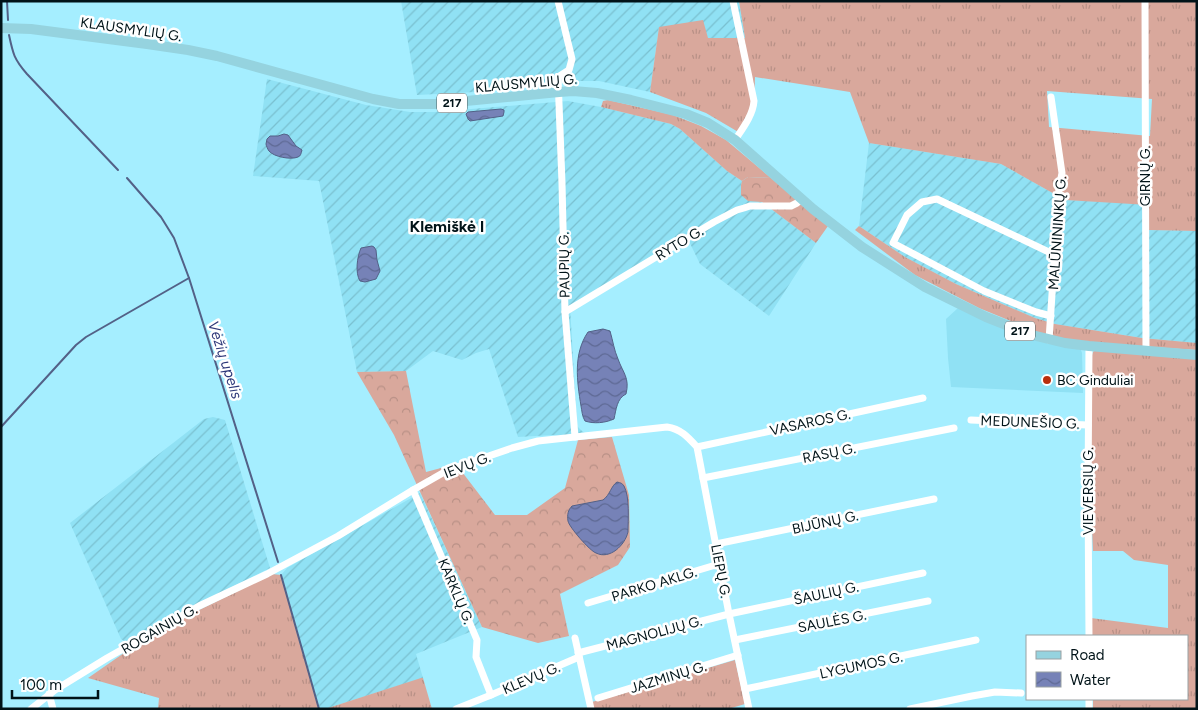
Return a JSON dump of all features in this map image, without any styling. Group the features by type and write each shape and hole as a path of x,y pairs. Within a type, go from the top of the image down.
{"main road":[{"name":"KLAUSMYLIŲ G.","path":"1,28 38,30 188,50 373,99 400,104 435,104 573,91 598,93 673,110 708,123 735,140 813,209 862,247 925,287 1014,329 1049,340"},
{"name":"217","path":"1049,340 1089,346 1197,355"}],"street":[{"path":"558,1 572,59 569,70 558,77 559,92"},
{"path":"733,1 754,101 754,109 735,140"},
{"name":"GIRNŲ G.","path":"1145,1 1146,351"},
{"name":"PAUPIŲ G.","path":"559,92 565,312 575,437"},
{"name":"MALŪNININKŲ G.","path":"1049,340 1059,188 1062,173 1052,97"},
{"name":"RYTO G.","path":"565,312 737,210 750,206 791,206 802,199"},
{"path":"1051,316 984,291 893,243 907,215 922,202 937,199 1055,255"},
{"name":"VIEVERSIŲ G.","path":"1089,346 1089,635"},
{"name":"VASAROS G.","path":"697,446 924,398"},
{"name":"MEDUNEŠIO G.","path":"971,420 1088,425"},
{"name":"IEVŲ G.","path":"267,574 338,536 448,470 512,448 538,441 667,427 680,431 697,446"},
{"name":"RASŲ G.","path":"703,478 954,428"},
{"name":"LIEPŲ G.","path":"697,446 749,709"},
{"name":"KARKLŲ G.","path":"414,490 476,640 476,657 491,695"},
{"name":"BIJŪNŲ G.","path":"716,544 934,499"},
{"name":"PARKO AKLG.","path":"588,603 719,564"},
{"name":"ŠAULIŲ G.","path":"729,614 923,573"},
{"name":"ROGAINIŲ G.","path":"30,709 49,694 107,658 199,606 267,574"},
{"name":"SAULĖS G.","path":"735,640 928,601"},
{"name":"MAGNOLIJŲ G.","path":"579,655 729,614"},
{"path":"575,638 591,709"},
{"name":"LYGUMOS G.","path":"745,689 976,640"},
{"name":"KLEVŲ G.","path":"456,709 579,655"},
{"name":"JAZMINŲ G.","path":"598,698 738,655"},
{"path":"910,709 995,692 1021,694"},
{"path":"49,694 53,709"}],"shaded area":[{"path":"401,1 739,1 745,38 708,38 659,27 650,92 599,81 568,81 475,92 417,95"},
{"path":"267,79 366,105 410,112 435,112 568,101 671,124 680,129 727,171 742,181 741,185 816,243 769,316 700,264 687,237 570,306 577,426 585,433 578,440 553,435 518,437 489,349 462,360 433,351 406,371 357,372 319,181 253,176"},
{"path":"869,143 1001,164 1065,200 1149,204 1148,230 1197,231 1197,343 1142,338 1055,324 1035,318 956,284 905,257 859,226"},
{"path":"958,308 1081,350 1083,393 951,387 946,319"},
{"path":"213,417 225,420 270,568 127,643 121,639 70,523 204,419"},
{"path":"420,493 482,627 416,654 423,678 325,709 319,709 281,575 287,568"}],"green space":[{"path":"739,1 1197,1 1197,231 1148,230 1149,205 1065,200 1001,164 869,143 850,92 755,77 754,109 740,133 706,113 650,92 659,27 703,20 708,38 745,38","holes":["1047,91 1152,99 1150,136 1049,127"]},
{"path":"608,100 673,115 701,126 726,140 771,178 748,177 742,181 727,171 680,129 671,124 601,107 603,101"},
{"path":"748,177 771,178 828,226 816,243 762,202 748,201 741,195 742,181"},
{"path":"859,226 905,257 956,284 1035,318 1055,324 1142,338 1197,343 1197,350 1075,342 1047,336 979,308 915,275 855,230"},
{"path":"1095,350 1197,359 1197,709 1093,709 1093,700 1188,700 1188,635 1092,635 1091,618 1168,628 1168,565 1134,560 1123,551 1093,551 1090,484 1091,358"},
{"path":"406,371 426,472 456,464 495,515 527,515 565,488 578,440 612,437 629,495 630,547 618,565 560,594 569,636 538,643 482,627 394,435 357,372"},
{"path":"272,574 281,575 319,709 158,709 159,698 88,678 124,653 193,613"},
{"path":"735,660 745,704 728,709 594,709 592,702"},
{"path":"421,678 423,678 432,709 325,709"}],"water":[{"path":"504,110 503,116 470,121 466,114 468,112"},
{"path":"288,135 296,146 302,150 299,157 283,157 271,153 269,150 266,144 267,139 270,136"},
{"path":"372,246 376,250 380,271 376,279 365,282 360,281 357,269 361,248"},
{"path":"603,329 610,331 617,356 627,380 627,388 626,394 619,401 616,408 614,419 592,423 585,421 582,414 577,368 578,358 583,340 588,332"},
{"path":"617,482 623,485 626,491 628,532 624,542 616,550 601,555 585,544 576,533 569,524 568,513 572,506 603,500"}],"waterway":[{"name":"Vėžių upelis","path":"7,1 8,20"},
{"name":"Vėžių upelis","path":"9,35 15,56 27,74 118,170"},
{"name":"Vėžių upelis","path":"127,178 161,217 174,238 189,278 278,562"},
{"path":"1,427 76,345 86,337 189,278"},
{"name":"Vėžių upelis","path":"281,575 319,709"}],"place":[{"name":"BC Ginduliai","path":"1047,380"}],"district":[{"name":"Klemiškė I","path":"447,226"}]}
